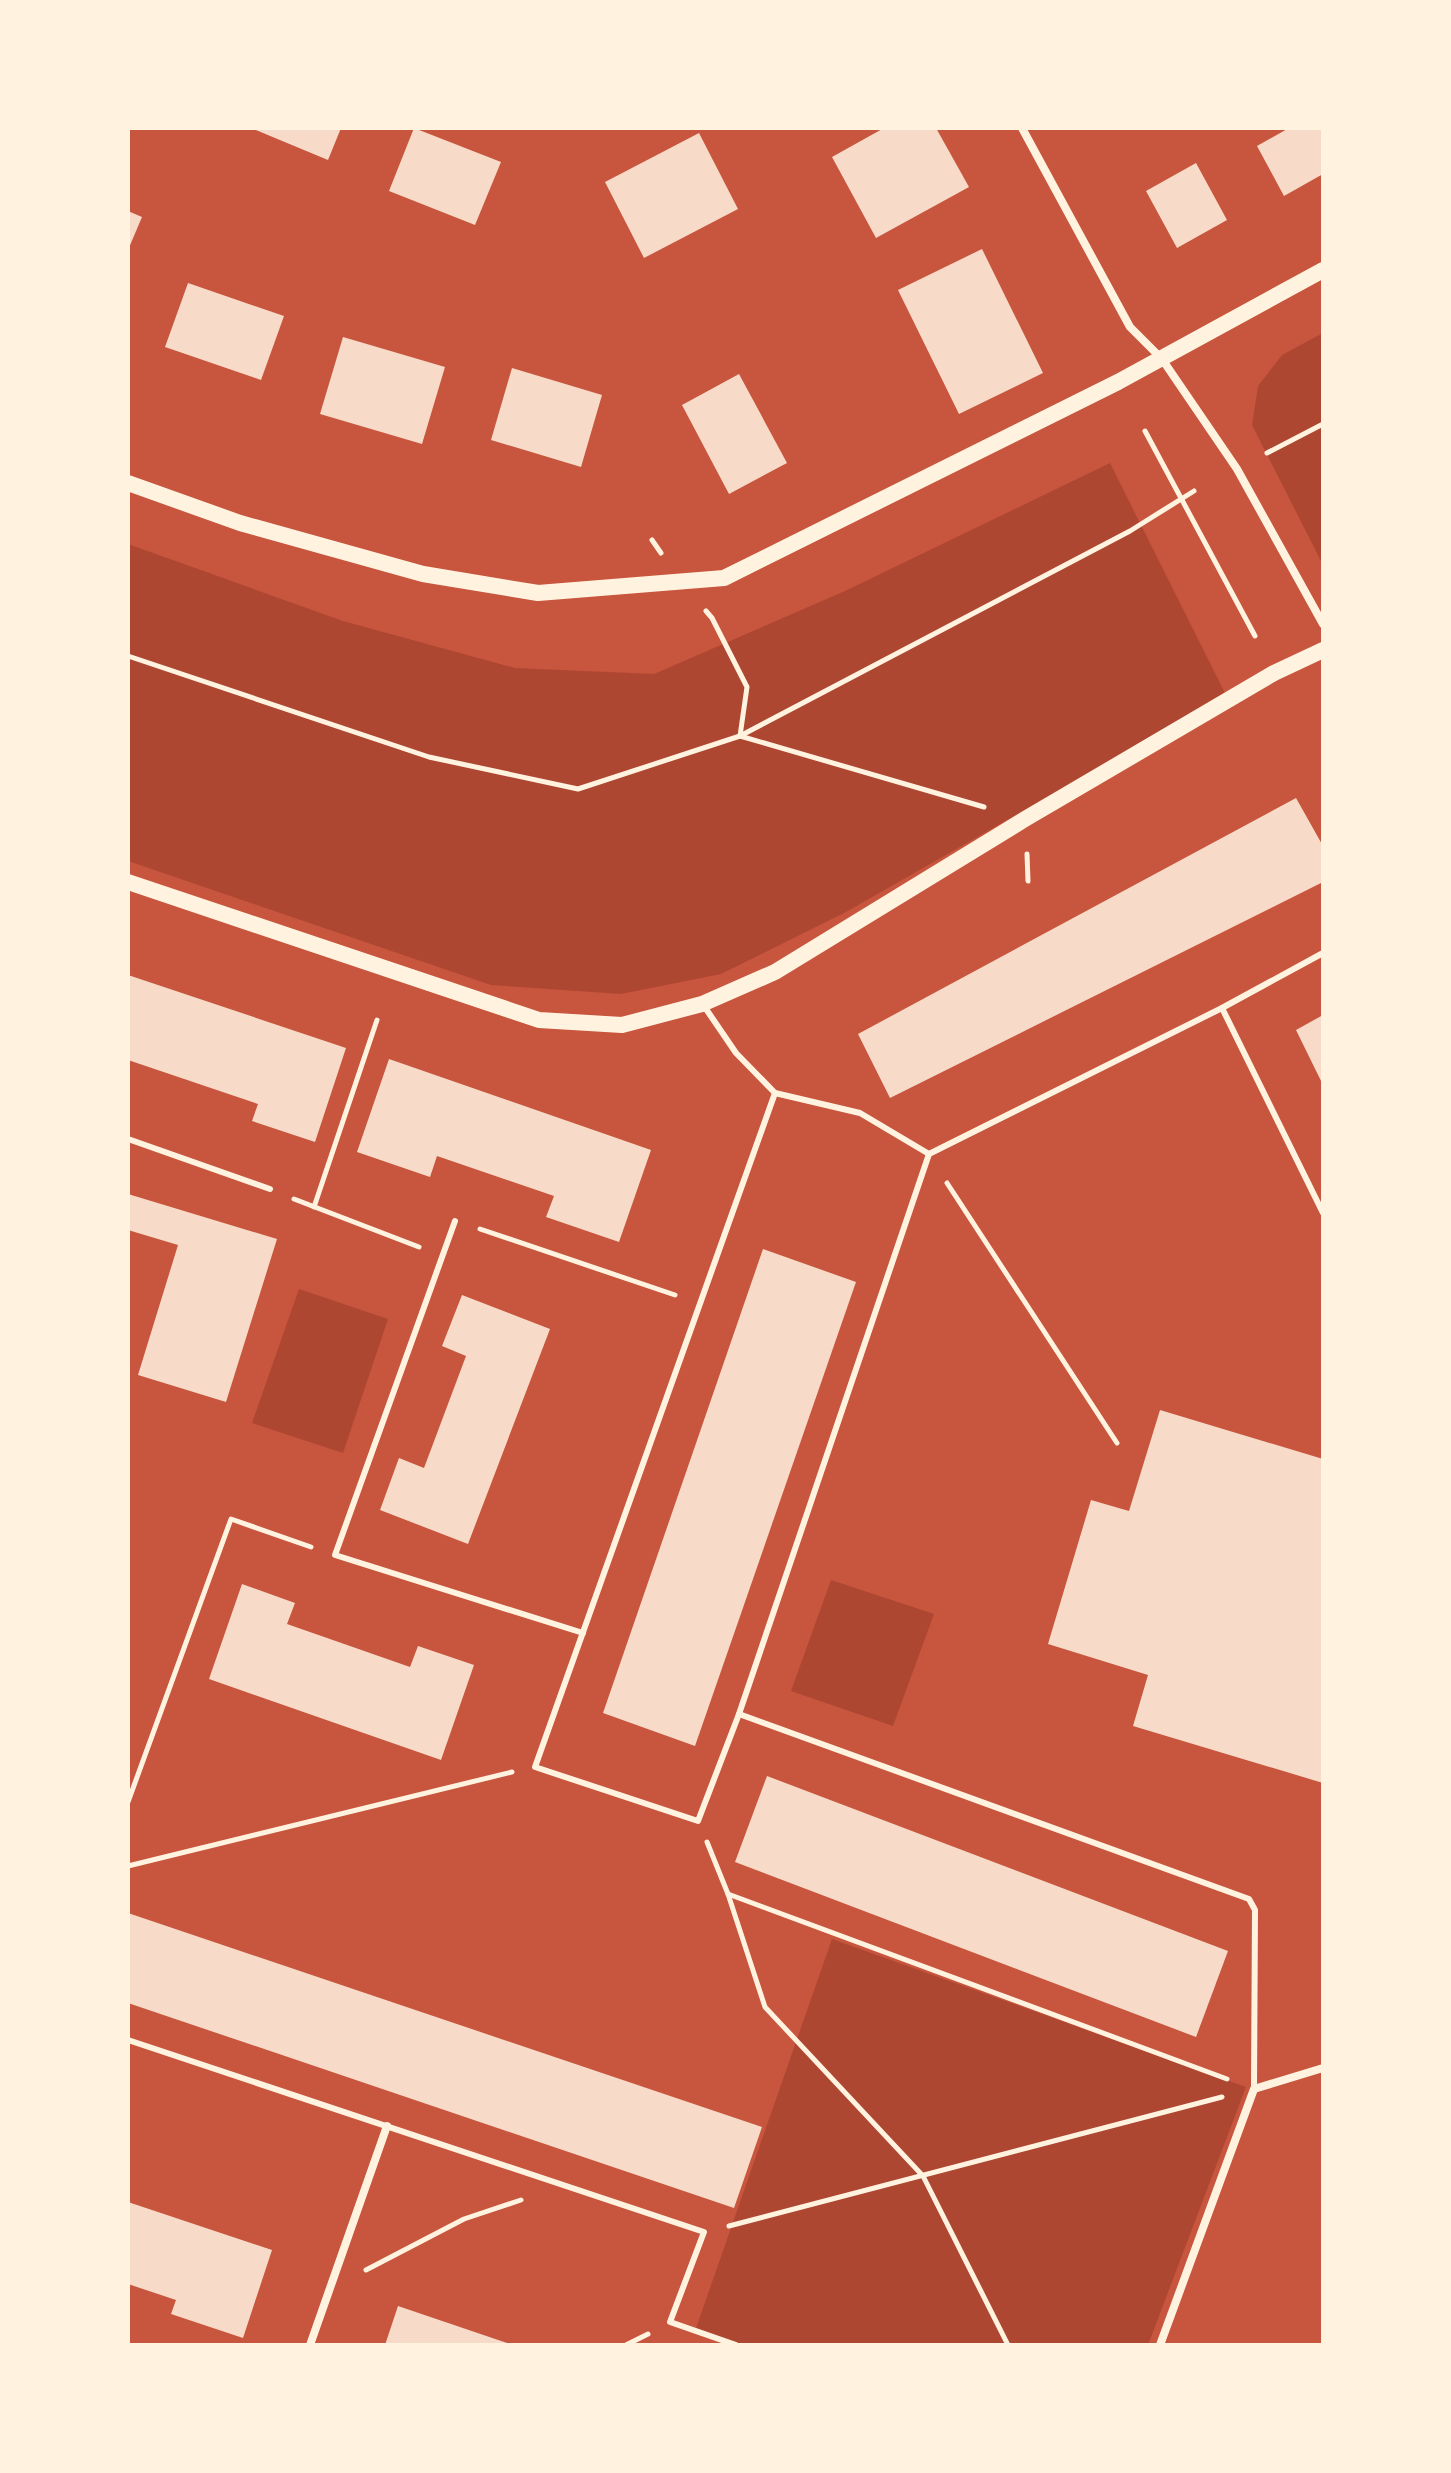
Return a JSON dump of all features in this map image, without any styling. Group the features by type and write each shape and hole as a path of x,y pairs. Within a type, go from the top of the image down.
{"main road":[{"path":"128,483 240,523 423,574 538,593 724,578 1162,359 1323,270"},
{"path":"128,882 539,1020 622,1025 702,1004 775,972 1025,819 1274,673 1323,650"}],"street":[{"path":"1022,128 1130,327 1162,359 1237,469 1323,624"},
{"path":"1160,2345 1254,2089 1323,2068"},
{"path":"310,2345 387,2126"}],"lane":[{"path":"775,1093 535,1767 698,1821 739,1714 929,1154 1222,1008 1323,953"},
{"path":"702,1004 736,1053 775,1093 860,1113 929,1154"},
{"path":"1222,1008 1323,1213"},
{"path":"128,1139 270,1189"},
{"path":"455,1221 335,1555 583,1633"},
{"path":"739,1714 1249,1899 1255,1910 1254,2089"},
{"path":"128,2040 704,2232 670,2322 736,2345"}],"path":[{"path":"1267,453 1323,424"},
{"path":"1145,431 1255,636"},
{"path":"128,656 429,757 578,789 740,736 1130,531 1194,491"},
{"path":"652,540 681,583 712,618 747,687 740,736"},
{"path":"740,736 1025,819 1028,881"},
{"path":"314,1207 377,1020"},
{"path":"929,1154 1117,1443"},
{"path":"270,1189 442,1256"},
{"path":"455,1221 699,1303"},
{"path":"128,1802 231,1519 335,1555"},
{"path":"128,1866 535,1767"},
{"path":"698,1821 728,1894 765,2007 923,2176 1008,2345"},
{"path":"728,1894 1254,2089"},
{"path":"704,2232 1254,2089"},
{"path":"330,2289 464,2219 565,2186"}],"shaded area":[{"path":"1323,333 1323,565 1252,425 1258,386 1282,355"},
{"path":"1110,463 1226,695 846,912 721,974 621,994 491,985 128,861 128,544 343,621 515,668 654,674 845,591"},
{"path":"299,1289 388,1319 343,1453 252,1423"},
{"path":"831,1580 934,1614 893,1726 791,1691"},
{"path":"832,1939 1246,2087 1148,2345 736,2345 695,2331"}],"building":[{"path":"251,128 341,128 328,160"},
{"path":"414,128 501,162 475,225 389,191"},
{"path":"884,128 936,128 969,187 876,238 832,157"},
{"path":"1289,128 1323,128 1323,174 1284,196 1257,146"},
{"path":"699,133 738,209 644,258 605,182"},
{"path":"1196,163 1227,220 1177,248 1146,191"},
{"path":"128,211 142,217 128,250"},
{"path":"982,249 1043,373 959,414 898,290"},
{"path":"188,283 284,316 261,380 165,347"},
{"path":"343,337 445,367 422,444 320,414"},
{"path":"512,368 602,395 581,467 491,440"},
{"path":"739,374 787,463 729,494 682,405"},
{"path":"1296,798 1323,846 1323,882 890,1098 858,1034"},
{"path":"128,975 346,1048 315,1142 252,1121 258,1104 128,1060"},
{"path":"1323,1015 1323,1085 1296,1030"},
{"path":"389,1059 651,1150 619,1242 546,1217 554,1196 437,1156 430,1177 357,1152"},
{"path":"128,1194 277,1239 226,1402 138,1375 178,1245 128,1230"},
{"path":"763,1249 856,1282 695,1746 603,1713"},
{"path":"462,1295 550,1329 468,1544 380,1510 399,1458 424,1468 466,1356 442,1346"},
{"path":"1160,1410 1323,1459 1323,1783 1133,1726 1148,1675 1048,1644 1091,1500 1129,1511"},
{"path":"242,1584 295,1603 287,1624 410,1667 418,1646 474,1665 441,1760 209,1679"},
{"path":"767,1776 1228,1951 1196,2037 735,1862"},
{"path":"128,1913 762,2127 734,2208 128,2003"},
{"path":"128,2202 272,2250 243,2338 171,2314 176,2300 128,2284"},
{"path":"398,2306 510,2344 510,2345 385,2345"}]}
